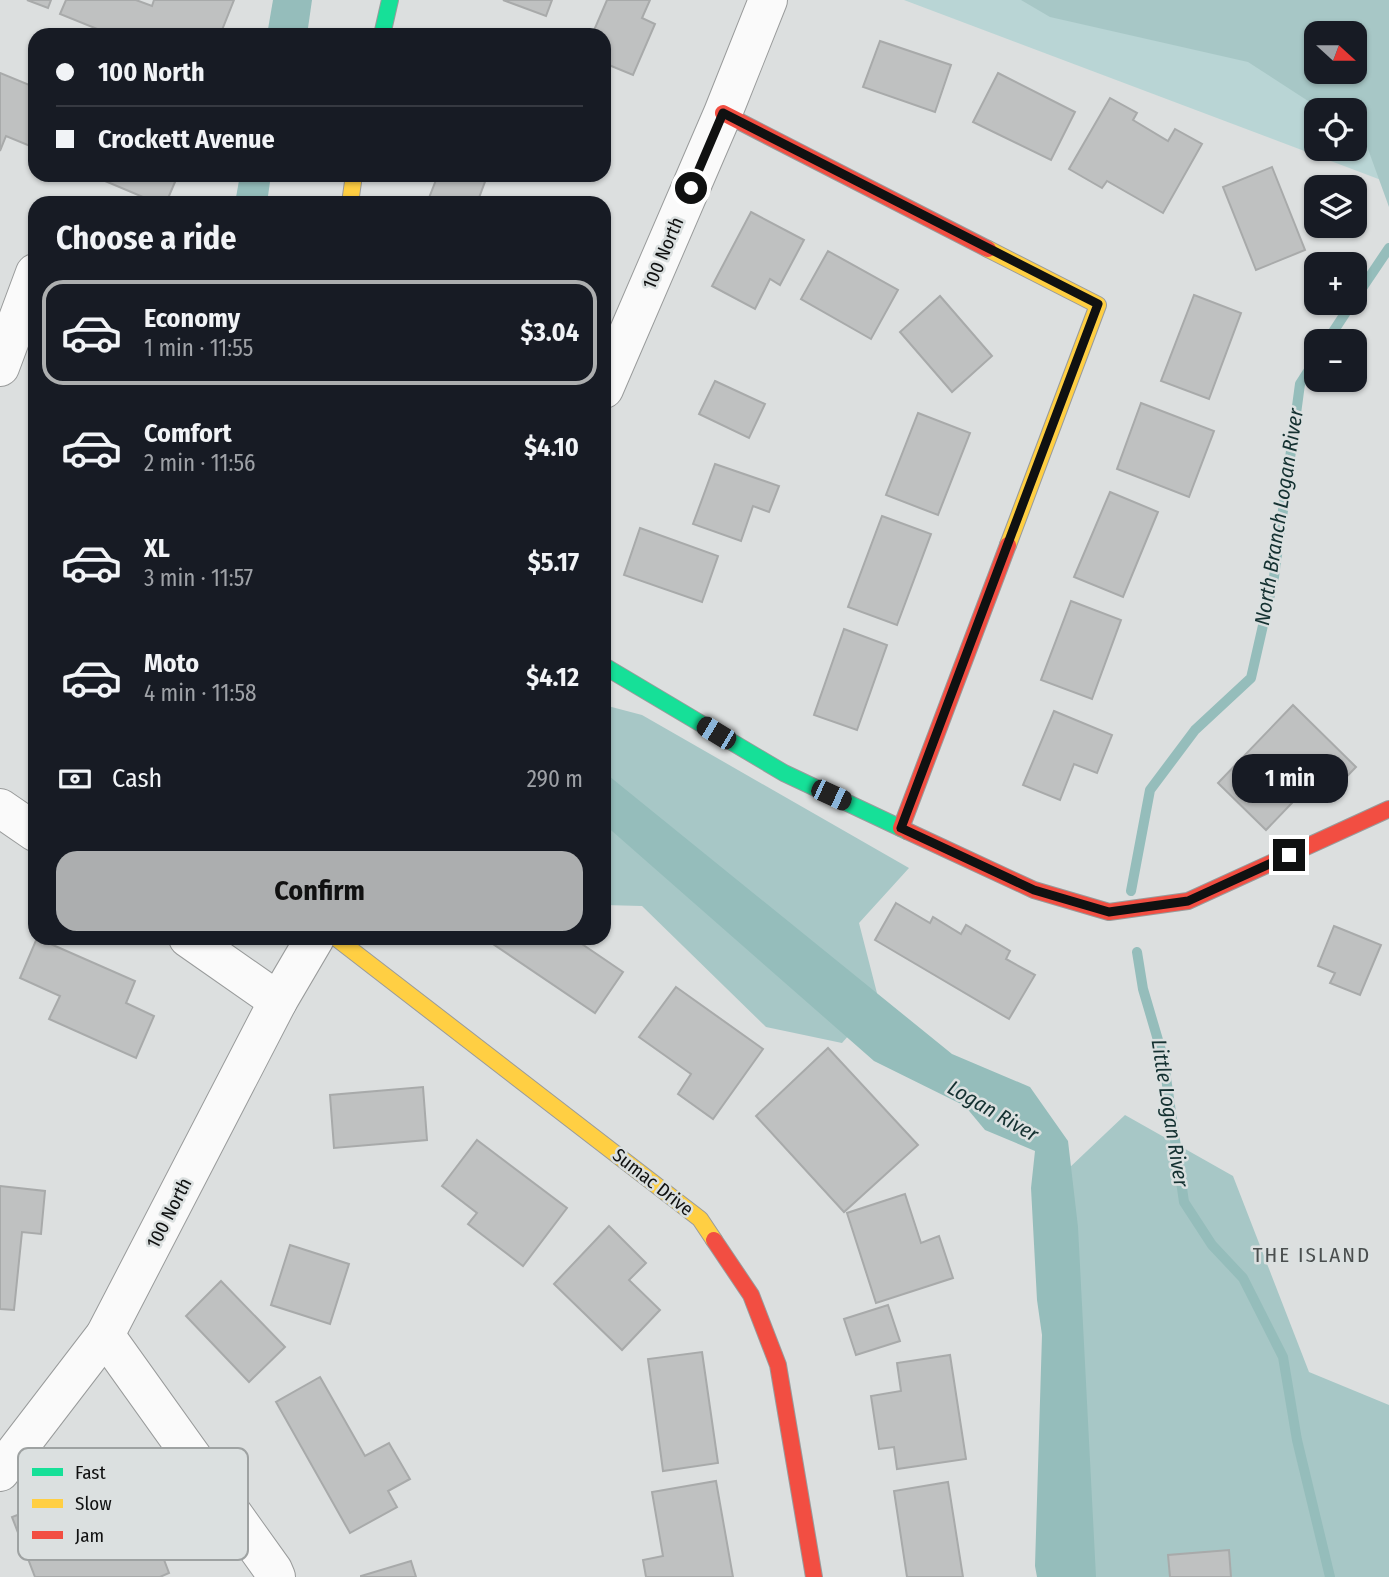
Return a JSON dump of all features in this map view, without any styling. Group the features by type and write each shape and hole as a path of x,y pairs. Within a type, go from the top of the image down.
{"street":[{"path":"384,28 390,0"},
{"name":"100 North","path":"611,373 723,113 768,0"},
{"path":"723,113 1098,304 901,828"},
{"path":"0,367 28,292"},
{"path":"611,670 784,773 1034,890 1109,912 1188,901 1389,809"},
{"path":"0,808 28,827"},
{"path":"198,945 278,1000"},
{"name":"100 North","path":"19,1448 106,1335 278,1000 311,945"},
{"name":"Sumac Drive","path":"345,945 700,1219 751,1295 778,1365 814,1577"},
{"path":"106,1335 187,1448"},
{"name":"100 North","path":"0,1472 18,1449"},
{"path":"248,1534 274,1570 276,1577"}],"shaded area":[{"path":"904,0 1389,0 1389,183 1331,161 1367,161 1367,98 1304,98 1304,151"},
{"path":"1021,0 1389,0 1389,207 1367,146 1367,98 1304,98 1248,62 1050,17"},
{"path":"611,707 642,715 909,868 859,923 879,1001 842,1043 766,1027 642,906 611,905"},
{"path":"1125,1115 1233,1176 1309,1372 1389,1405 1389,1577 1064,1577 1067,1170"}],"water":[{"path":"273,0 312,0 308,28 268,28"},
{"path":"239,182 270,182 268,196 236,196"},
{"name":"Logan River","path":"611,778 952,1054 1030,1087 1068,1141 1078,1227 1096,1577 1037,1577 1035,1566 1042,1335 1037,1300 1031,1188 1035,1151 985,1130 965,1106 874,1061 611,830"}],"building":[{"path":"27,0 51,0 48,8"},
{"path":"66,0 136,0 152,6 154,0 234,0 223,28 95,28 60,14"},
{"path":"503,0 552,0 546,16"},
{"path":"607,0 650,0 642,18 655,24 633,75 611,66 611,28 595,28"},
{"path":"880,41 951,65 935,112 863,87"},
{"path":"0,73 28,85 28,145 6,136 0,151"},
{"path":"998,73 1075,112 1051,160 973,122"},
{"path":"1110,98 1137,113 1133,120 1168,141 1175,129 1202,144 1163,213 1107,181 1102,188 1069,169"},
{"path":"1272,167 1305,250 1256,270 1223,187"},
{"path":"108,182 175,182 169,196 140,196"},
{"path":"435,182 485,182 480,196 430,196"},
{"path":"751,212 804,240 780,285 770,279 755,309 712,286"},
{"path":"828,251 898,290 871,339 801,299"},
{"path":"1194,295 1241,313 1209,399 1161,381"},
{"path":"940,296 992,356 952,392 900,332"},
{"path":"715,381 765,404 749,438 699,414"},
{"path":"1141,403 1214,431 1189,497 1117,469"},
{"path":"918,413 970,433 938,515 886,495"},
{"path":"715,464 779,486 769,512 753,506 741,541 693,524"},
{"path":"1110,492 1158,512 1123,597 1074,577"},
{"path":"882,516 931,534 897,625 848,607"},
{"path":"640,528 718,556 702,602 624,575"},
{"path":"1071,601 1121,620 1092,699 1041,680"},
{"path":"844,629 887,645 857,730 814,715"},
{"path":"1293,705 1356,767 1328,796 1313,781 1266,830 1218,783"},
{"path":"1054,711 1112,735 1097,773 1074,764 1060,800 1023,785"},
{"path":"896,903 930,923 933,917 961,934 966,925 1010,951 1006,959 1035,975 1009,1019 875,940"},
{"path":"1334,926 1381,945 1360,995 1330,983 1335,973 1318,966"},
{"path":"34,945 53,945 135,981 126,1003 154,1016 136,1058 49,1019 60,996 20,978"},
{"path":"494,945 583,945 623,972 595,1013"},
{"path":"676,987 763,1049 713,1119 678,1094 691,1074 639,1037"},
{"path":"828,1048 918,1145 844,1212 756,1116"},
{"path":"423,1087 427,1140 334,1148 330,1095"},
{"path":"477,1140 567,1208 523,1266 468,1224 477,1213 442,1186"},
{"path":"0,1186 45,1191 41,1234 22,1232 14,1310 0,1309"},
{"path":"905,1194 921,1243 939,1236 953,1278 876,1303 847,1213"},
{"path":"609,1226 646,1263 629,1280 660,1310 622,1350 554,1284"},
{"path":"290,1245 349,1264 330,1324 271,1305"},
{"path":"221,1281 285,1347 249,1382 186,1316"},
{"path":"888,1305 900,1341 856,1355 844,1319"},
{"path":"702,1352 718,1463 663,1471 648,1359"},
{"path":"950,1355 966,1459 897,1469 894,1447 879,1449 871,1396 901,1391 897,1363"},
{"path":"320,1377 365,1456 389,1443 410,1479 388,1491 397,1507 350,1533 276,1402"},
{"path":"716,1481 733,1577 646,1577 643,1560 663,1556 652,1492"},
{"path":"948,1482 963,1577 907,1577 894,1491"},
{"path":"18,1515 18,1533 12,1517"},
{"path":"1229,1550 1231,1577 1170,1577 1168,1555"},
{"path":"28,1560 164,1560 169,1573 160,1577 35,1577"},
{"path":"411,1561 416,1577 361,1577 361,1576"}],"waterway":[{"name":"North Branch Logan River","path":"1367,281 1389,248"},
{"name":"North Branch Logan River","path":"1335,329 1344,315"},
{"name":"North Branch Logan River","path":"1131,891 1150,790 1195,730 1251,678 1274,577 1300,384 1304,378"},
{"name":"Little Logan River","path":"1137,952 1143,989 1163,1057 1184,1202 1212,1245 1243,1278 1283,1357 1297,1440 1330,1577"}],"traffic: fast":[{"path":"384,28 390,0"},
{"path":"611,670 784,773 907,831"}],"traffic: slow":[{"path":"351,196 353,182"},
{"path":"988,249 1098,305 1008,545"},
{"path":"345,945 700,1219 714,1240"}],"traffic: jam":[{"path":"723,113 988,249"},
{"path":"901,828 1008,545"},
{"path":"907,831 1034,890 1109,912 1188,901 1389,809"},
{"path":"714,1240 751,1295 778,1365 814,1577"}],"district":[{"name":"THE ISLAND","path":"1312,1255"}],"route":[{"path":"691,188 723,113 1098,304 901,828 1034,890 1109,912 1188,901 1289,855"}]}
